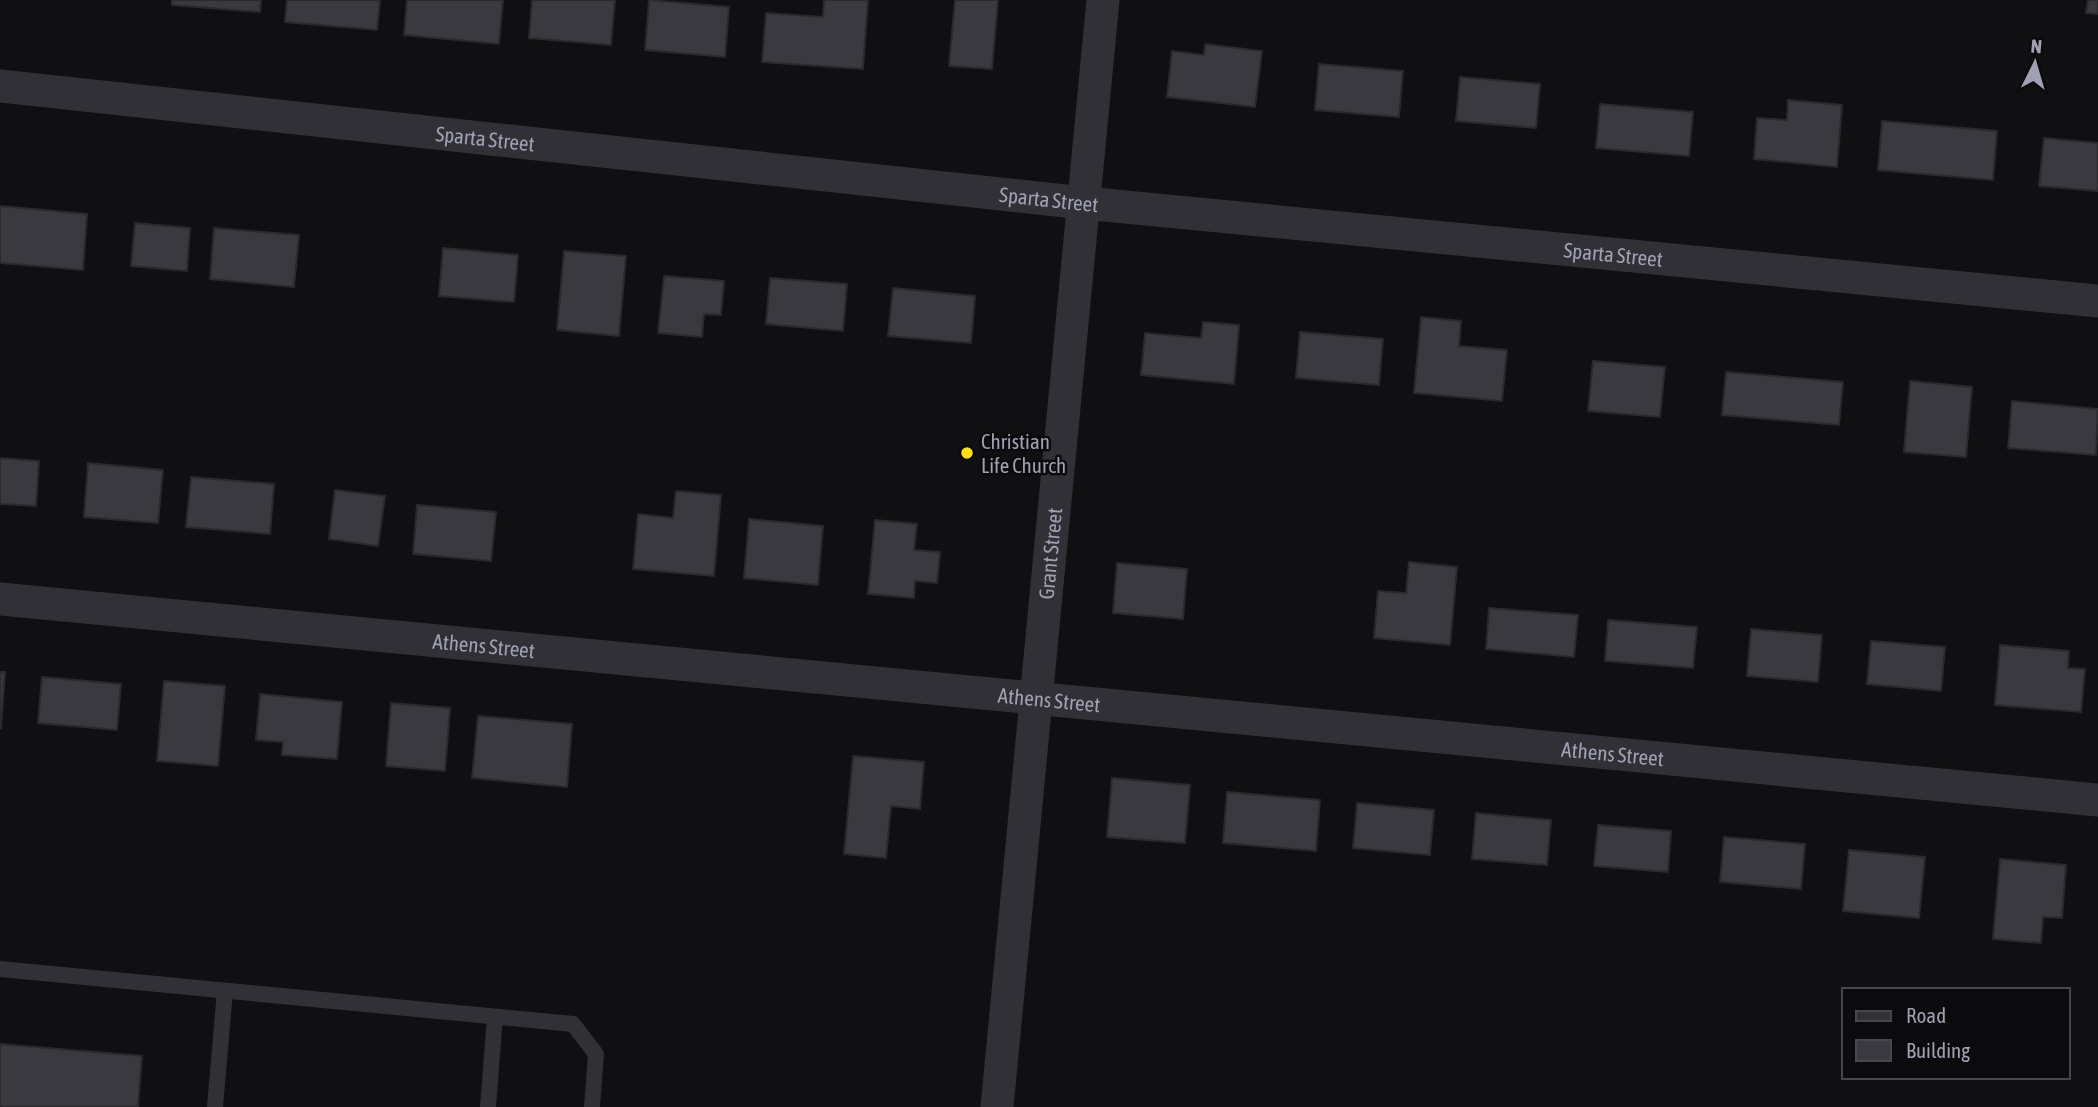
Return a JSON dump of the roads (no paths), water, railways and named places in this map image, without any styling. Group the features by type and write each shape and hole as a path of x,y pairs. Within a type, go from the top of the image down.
{"street":[{"name":"Grant Street","path":"997,1107 1103,0"},
{"name":"Sparta Street","path":"0,86 1084,203 2098,301"},
{"name":"Athens Street","path":"0,599 2098,800"}],"lane":[{"path":"0,969 573,1024 596,1054 592,1107"},
{"path":"215,1107 225,991"},
{"path":"488,1107 495,1017"}],"place":[{"name":"Christian Life Church","path":"967,453"}]}
